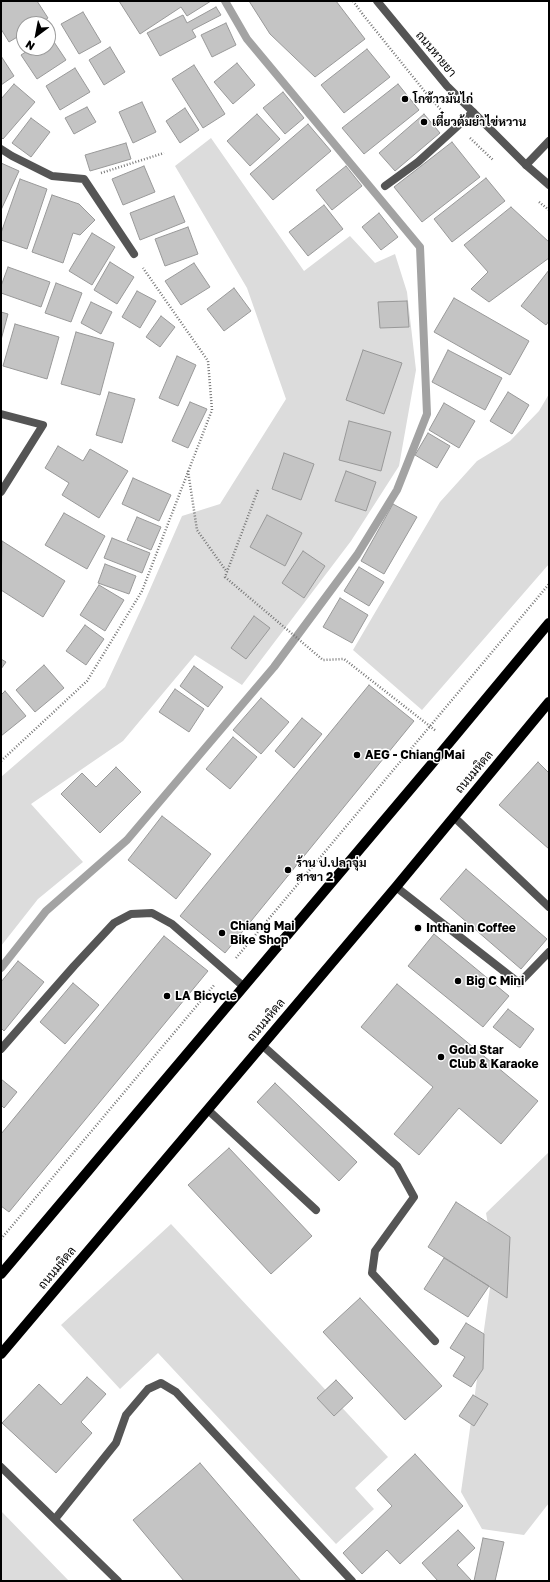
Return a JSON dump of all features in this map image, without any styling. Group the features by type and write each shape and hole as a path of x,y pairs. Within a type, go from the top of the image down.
{"main road":[{"path":"1,1274 549,623"},
{"name":"ถนนมหิดล","path":"1,1354 396,887 549,702"},
{"path":"1,1337 9,1344"}],"street":[{"name":"ถนนหายยา","path":"377,1 447,86 526,165 549,185"},
{"path":"385,186 418,162 472,112"},
{"path":"526,165 549,141"},
{"path":"1,149 52,176 84,179 134,254"},
{"path":"1,414 43,425 1,492"},
{"path":"454,817 549,907"},
{"path":"396,887 519,983 549,952"},
{"path":"1,1049 109,928 114,923 131,914 152,913 172,924 243,986"},
{"path":"262,1045 397,1166 414,1197 375,1252 372,1273 436,1341"},
{"path":"208,1110 316,1210"},
{"path":"55,1519 116,1443 126,1414 148,1389 161,1383 176,1392 352,1581"},
{"path":"1,1467 118,1581"}],"path":[{"path":"84,179 164,152"},
{"path":"1,761 87,681 142,591 212,410 208,361 134,254"},
{"path":"188,471 197,530 227,573"},
{"path":"258,490 225,577 323,660 344,659 450,742"},
{"path":"1,1239 549,584"}],"shaded area":[{"path":"211,138 304,271 350,236 375,263 395,254 407,292 416,370 399,466 351,541 242,685 195,655 123,741 31,804 83,862 38,899 1,946 1,777 105,687 182,516 220,504 286,399 247,288 175,166"},
{"path":"549,394 549,564 422,710 353,650 440,502 477,461 510,441 539,411"},
{"path":"549,1152 549,1503 524,1535 482,1529 461,1492 494,1259 486,1213"},
{"path":"171,1224 388,1457 355,1488 374,1509 336,1544 158,1353 120,1389 61,1325"},
{"path":"1,1511 69,1581 1,1581"}],"building":[{"path":"1,1 37,1 47,16 16,16 16,38 9,42 1,29"},
{"path":"119,1 211,1 187,16 181,7 140,34"},
{"path":"249,1 336,1 365,39 315,77 270,34"},
{"path":"216,7 221,15 192,30 196,37 160,56 147,33 183,15 187,23"},
{"path":"83,12 101,42 79,54 61,24"},
{"path":"226,23 236,45 212,57 201,35"},
{"path":"56,45 66,60 37,79 22,56 56,56"},
{"path":"110,47 125,72 104,85 89,60"},
{"path":"367,49 390,77 344,113 321,85"},
{"path":"1,56 14,76 1,85"},
{"path":"237,63 255,85 233,104 214,82"},
{"path":"194,65 225,114 203,128 172,79"},
{"path":"75,68 90,92 60,110 46,86"},
{"path":"14,84 35,102 3,139 1,137 1,99"},
{"path":"398,84 419,110 364,154 342,128"},
{"path":"283,92 304,118 285,134 263,108"},
{"path":"142,102 156,132 133,143 119,112"},
{"path":"87,107 96,122 74,134 65,118"},
{"path":"185,108 199,130 180,143 166,121"},
{"path":"257,114 280,139 250,166 227,141"},
{"path":"424,114 440,133 395,171 379,153"},
{"path":"31,118 50,132 31,157 12,143"},
{"path":"308,124 331,151 273,200 250,174"},
{"path":"452,142 480,177 422,222 394,187"},
{"path":"126,143 131,159 90,171 85,155"},
{"path":"1,163 19,171 1,210"},
{"path":"144,166 155,192 123,205 112,179"},
{"path":"346,166 362,186 332,210 316,190"},
{"path":"486,178 505,201 452,242 434,219"},
{"path":"20,179 47,189 27,249 1,240 1,233"},
{"path":"52,195 79,204 95,220 80,235 73,233 63,263 32,252"},
{"path":"174,196 185,222 140,240 130,213"},
{"path":"324,205 343,229 308,256 289,232"},
{"path":"511,207 549,242 549,258 489,302 471,289 488,272 464,245"},
{"path":"379,213 398,237 381,250 362,227"},
{"path":"188,227 198,254 165,266 155,239"},
{"path":"92,233 115,247 92,285 69,271"},
{"path":"110,262 134,277 117,304 94,290"},
{"path":"194,263 210,287 181,305 165,281"},
{"path":"8,267 50,282 41,307 1,293 1,286"},
{"path":"549,270 549,321 546,325 521,306"},
{"path":"56,283 82,293 71,322 45,313"},
{"path":"234,288 251,311 224,331 207,309"},
{"path":"137,291 156,301 140,328 122,317"},
{"path":"454,298 529,341 510,375 434,332"},
{"path":"407,301 409,327 380,328 378,302"},
{"path":"91,302 112,312 101,334 81,323"},
{"path":"1,312 8,314 1,340"},
{"path":"161,316 175,327 160,347 146,337"},
{"path":"15,324 59,337 47,379 3,366"},
{"path":"76,332 114,343 100,395 61,384"},
{"path":"363,350 402,363 384,414 346,400"},
{"path":"448,350 502,378 485,410 432,382"},
{"path":"177,356 196,365 178,406 159,398"},
{"path":"109,392 135,399 122,443 96,435"},
{"path":"508,392 529,405 512,434 490,421"},
{"path":"190,402 207,409 188,448 172,441"},
{"path":"444,403 475,421 459,448 429,430"},
{"path":"349,421 391,432 381,471 339,460"},
{"path":"428,433 450,446 437,468 415,455"},
{"path":"58,446 83,461 90,449 128,471 99,518 62,495 69,483 45,468"},
{"path":"284,453 314,464 301,500 272,489"},
{"path":"346,471 376,482 366,511 335,501"},
{"path":"133,478 171,495 159,521 122,504"},
{"path":"393,504 417,517 384,574 361,561"},
{"path":"64,513 105,536 87,569 45,545"},
{"path":"267,515 302,533 285,566 250,547"},
{"path":"137,517 161,527 151,550 127,540"},
{"path":"112,538 150,553 142,573 104,558"},
{"path":"2,541 65,581 43,617 1,590"},
{"path":"303,551 325,566 304,598 282,583"},
{"path":"105,564 136,576 129,594 98,583"},
{"path":"359,567 384,582 369,606 344,591"},
{"path":"99,585 124,600 105,631 80,615"},
{"path":"340,598 368,615 352,643 323,627"},
{"path":"254,616 270,628 246,659 231,648"},
{"path":"85,625 104,639 86,665 66,651"},
{"path":"1,659 6,662 1,669"},
{"path":"44,665 64,688 35,712 16,690"},
{"path":"194,666 223,687 208,707 180,686"},
{"path":"369,685 414,721 225,953 180,916"},
{"path":"175,689 204,709 189,732 159,712"},
{"path":"5,691 26,716 1,736 1,695"},
{"path":"261,698 289,722 261,754 233,730"},
{"path":"302,718 322,734 294,768 275,751"},
{"path":"233,737 257,757 230,789 206,769"},
{"path":"538,762 549,773 549,849 499,805"},
{"path":"116,767 141,792 100,833 61,794 82,773 96,787"},
{"path":"162,816 211,854 176,899 128,860"},
{"path":"466,869 547,939 521,969 440,899"},
{"name":"Big C Mini","path":"434,934 509,996 483,1027 408,966"},
{"path":"164,936 208,971 9,1212 1,1206 1,1134"},
{"path":"18,961 44,982 4,1031 1,1028 1,982"},
{"path":"73,983 99,1005 65,1044 40,1022"},
{"name":"Gold Star Club & Karaoke","path":"397,984 538,1101 501,1144 459,1108 419,1155 394,1134 433,1087 361,1027"},
{"path":"508,1009 534,1029 520,1048 493,1027"},
{"path":"1,1079 17,1092 4,1108 1,1105"},
{"path":"275,1083 357,1162 339,1181 257,1102"},
{"path":"229,1148 312,1236 271,1274 188,1185"},
{"path":"456,1202 510,1237 507,1298 428,1247"},
{"path":"444,1258 489,1286 468,1317 424,1289"},
{"path":"360,1298 442,1386 405,1420 323,1332"},
{"path":"466,1323 484,1334 483,1369 471,1387 453,1376 465,1357 450,1348"},
{"path":"87,1377 106,1394 81,1422 92,1433 56,1473 2,1423 39,1384 61,1405"},
{"path":"336,1380 353,1398 334,1416 317,1398"},
{"path":"473,1395 488,1404 474,1426 459,1416"},
{"path":"415,1454 463,1506 400,1564 387,1550 362,1574 343,1553 392,1506 377,1490"},
{"path":"200,1463 301,1581 184,1581 133,1520"},
{"path":"458,1530 475,1548 457,1565 471,1580 438,1581 422,1563"},
{"path":"483,1538 504,1542 495,1581 474,1581"}],"waterway":[{"path":"1,968 46,911 127,840 274,667 357,555 397,490 427,414 420,247 247,39 225,1"}],"place":[{"name":"โกข้าวมันไก่","path":"405,99"},
{"name":"เตี๋ยวต้มยำไข่หวาน","path":"424,122"},
{"name":"AEG - Chiang Mai","path":"357,755"},
{"name":"ร้าน ป.ปลาจุ่ม สาขา 2","path":"288,870"},
{"name":"Inthanin Coffee","path":"418,928"},
{"name":"Chiang Mai Bike Shop","path":"222,933"},
{"name":"Big C Mini","path":"458,981"},
{"name":"LA Bicycle","path":"167,996"},
{"name":"Gold Star Club & Karaoke","path":"441,1057"}]}
